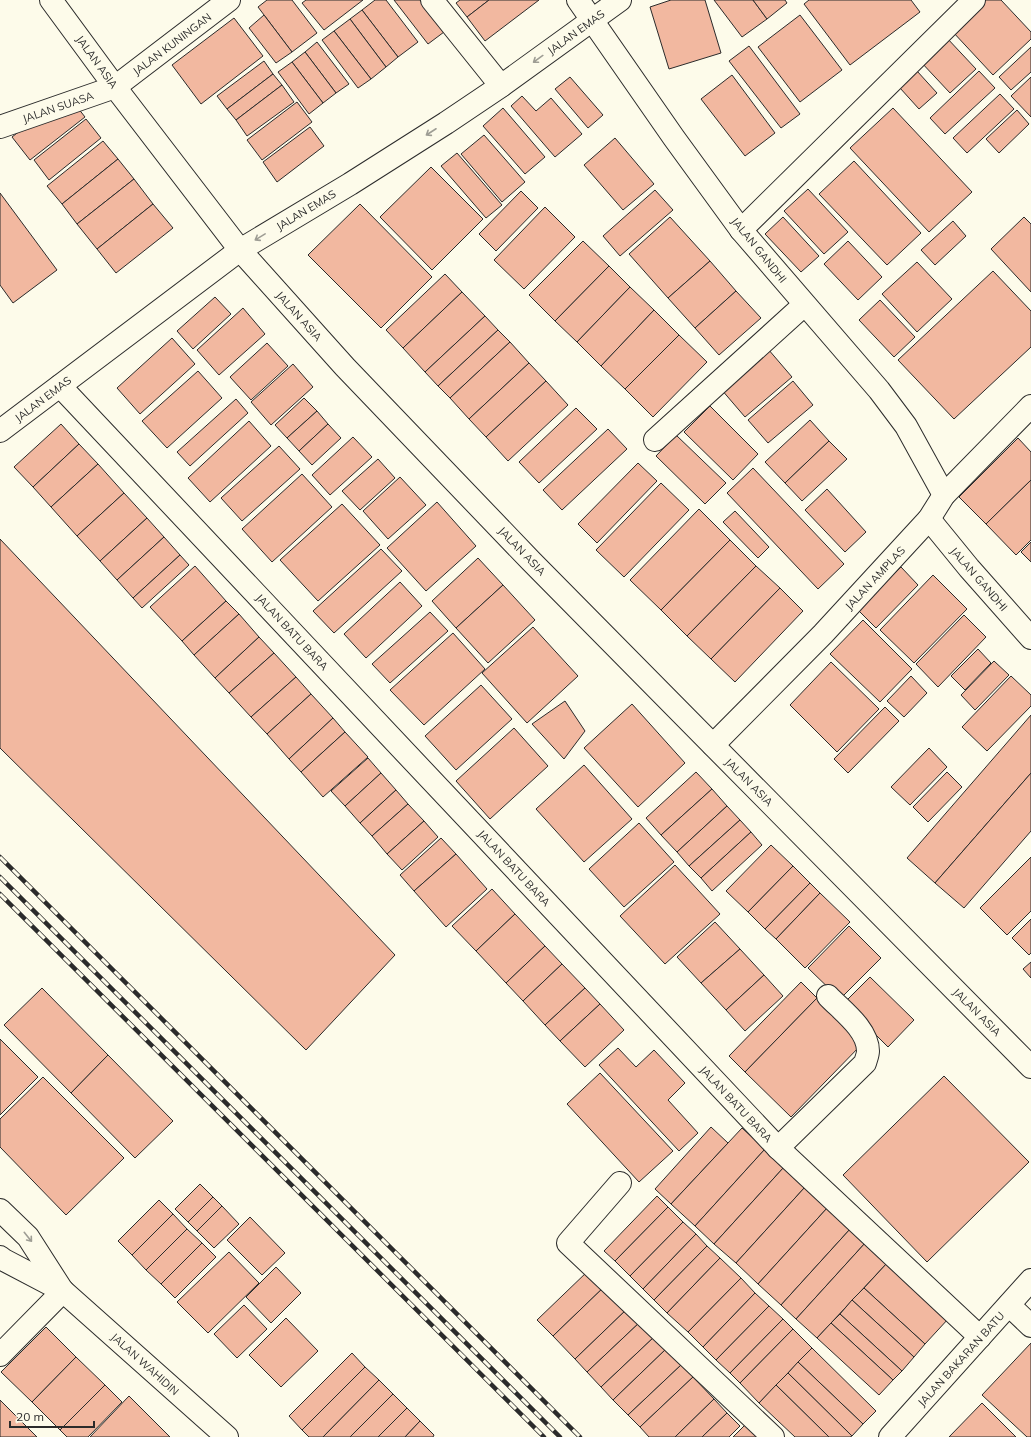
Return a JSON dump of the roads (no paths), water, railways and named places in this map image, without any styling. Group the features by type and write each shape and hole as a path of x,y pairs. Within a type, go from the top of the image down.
{"street":[{"name":"JALAN ASIA","path":"51,0 115,87 240,250 345,367 531,561 1031,1067"},
{"name":"JALAN KUNINGAN","path":"115,87 229,0"},
{"path":"432,0 501,86"},
{"name":"JALAN GANDHI","path":"578,0 741,230 804,305 879,390 906,426 944,495"},
{"name":"JALAN EMAS","path":"0,431 240,250 350,184 501,86 620,0"},
{"path":"741,230 974,0"},
{"name":"JALAN SUASA","path":"0,127 115,87"},
{"path":"654,440 804,305"},
{"name":"JALAN BATU BARA","path":"60,386 778,1148 980,1337"},
{"name":"JALAN AMPLAS","path":"713,745 823,634 928,519 944,495 1031,406"},
{"name":"JALAN GANDHI","path":"928,519 1031,638"},
{"path":"778,1148 865,1063 868,1051 866,1040 859,1029 828,996"},
{"path":"620,1183 568,1243 773,1437"},
{"name":"JALAN WAHIDIN","path":"0,1210 28,1237 62,1291"},
{"name":"JALAN WAHIDIN","path":"0,1257 62,1291 227,1437"},
{"name":"JALAN BAKARAN BATU","path":"890,1437 1031,1280"},
{"path":"0,1355 62,1291"},
{"path":"1008,1305 1031,1326"}],"railway":[{"path":"0,857 580,1437"},
{"path":"0,877 560,1437"},
{"path":"0,894 544,1437"}]}
